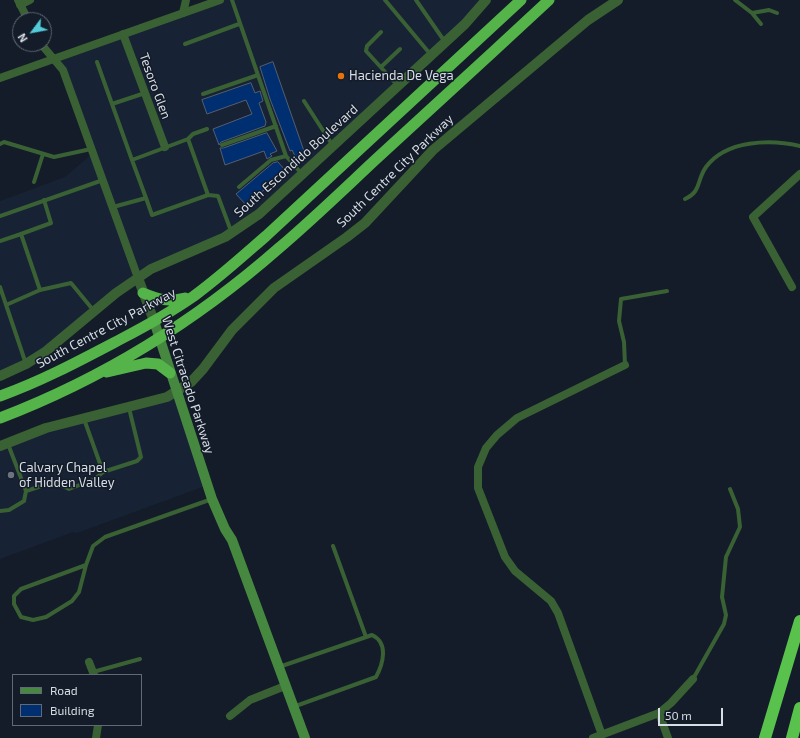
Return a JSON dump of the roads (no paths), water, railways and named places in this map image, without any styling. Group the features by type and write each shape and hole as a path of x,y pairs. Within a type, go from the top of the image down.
{"highway":[{"name":"South Centre City Parkway","path":"0,396 54,374 154,321 193,296 266,236 521,0"},
{"name":"South Centre City Parkway","path":"0,418 53,396 95,375 160,338 203,308 279,249 549,0"},
{"path":"143,293 159,300 169,301 193,296"},
{"path":"95,375 146,363 158,364 170,373"},
{"path":"765,738 800,621"},
{"path":"792,738 800,708"}],"main road":[{"name":"West Citracado Parkway","path":"154,321 212,499 225,529 232,540 305,738"}],"street":[{"path":"24,12 19,2 30,0"},
{"path":"183,13 186,0"},
{"path":"0,78 220,0"},
{"name":"South Escondido Boulevard","path":"0,376 26,364 56,344 94,311 152,268 210,245 232,234 264,210 446,42 465,24 486,0"},
{"name":"South Centre City Parkway","path":"4,444 46,428 129,408 166,397 191,382 203,369 232,330 274,288 365,223 433,150 588,20 618,0"},
{"name":"Tesoro Glen","path":"123,34 165,147"},
{"name":"West Citracado Parkway","path":"48,52 63,70 154,321"},
{"path":"792,287 753,217 800,174"},
{"path":"602,735 558,613 551,601 515,571 505,556 478,488 478,467 486,448 497,435 517,418 625,365"},
{"path":"89,662 93,674"},
{"path":"593,738 659,713 671,703 693,679"},
{"path":"230,716 250,700 285,686"},
{"path":"659,713 668,738"},
{"path":"96,738 98,726"}],"lane":[{"path":"232,0 239,24 286,156 303,175"},
{"path":"385,0 432,55"},
{"path":"416,0 446,42"},
{"path":"734,0 752,13 761,24"},
{"path":"752,13 770,10 777,14"},
{"path":"185,44 239,24"},
{"path":"381,32 365,48 366,51 398,86"},
{"path":"381,67 400,50"},
{"path":"97,62 152,215 208,195 218,196 232,234"},
{"path":"203,94 258,75"},
{"path":"112,104 145,93"},
{"path":"304,101 333,146"},
{"path":"222,145 276,126"},
{"path":"132,160 188,139 193,134 207,129"},
{"path":"188,139 208,195"},
{"path":"0,144 4,142 54,157 91,149"},
{"path":"685,198 695,193 707,167 717,156 725,152 770,142 800,146"},
{"path":"34,182 43,154"},
{"path":"239,187 272,160 286,156"},
{"path":"0,216 103,180"},
{"path":"112,207 146,198"},
{"path":"0,241 51,223 44,200"},
{"path":"22,234 40,290"},
{"path":"6,305 40,290 71,283 94,311"},
{"path":"0,287 26,364"},
{"path":"625,365 624,342 619,321 621,299 667,291"},
{"path":"26,491 54,482 68,489 94,479 103,472 137,461 141,457 130,418 129,408"},
{"path":"84,419 103,472"},
{"path":"0,511 9,510 24,501 26,491 4,444"},
{"path":"693,679 724,624 726,615 722,597 726,557 740,527 740,519 730,489"},
{"path":"86,565 21,589 14,596 14,604 20,617 33,620 46,617 72,601 79,592 93,546 105,537 212,499"},
{"path":"333,546 366,637"},
{"path":"279,667 372,634 377,637 382,645 384,654 376,677 294,707"},
{"path":"93,674 140,660"}],"place":[{"name":"Hacienda De Vega","path":"341,76"},
{"name":"Calvary Chapel of Hidden Valley","path":"11,475"}]}
